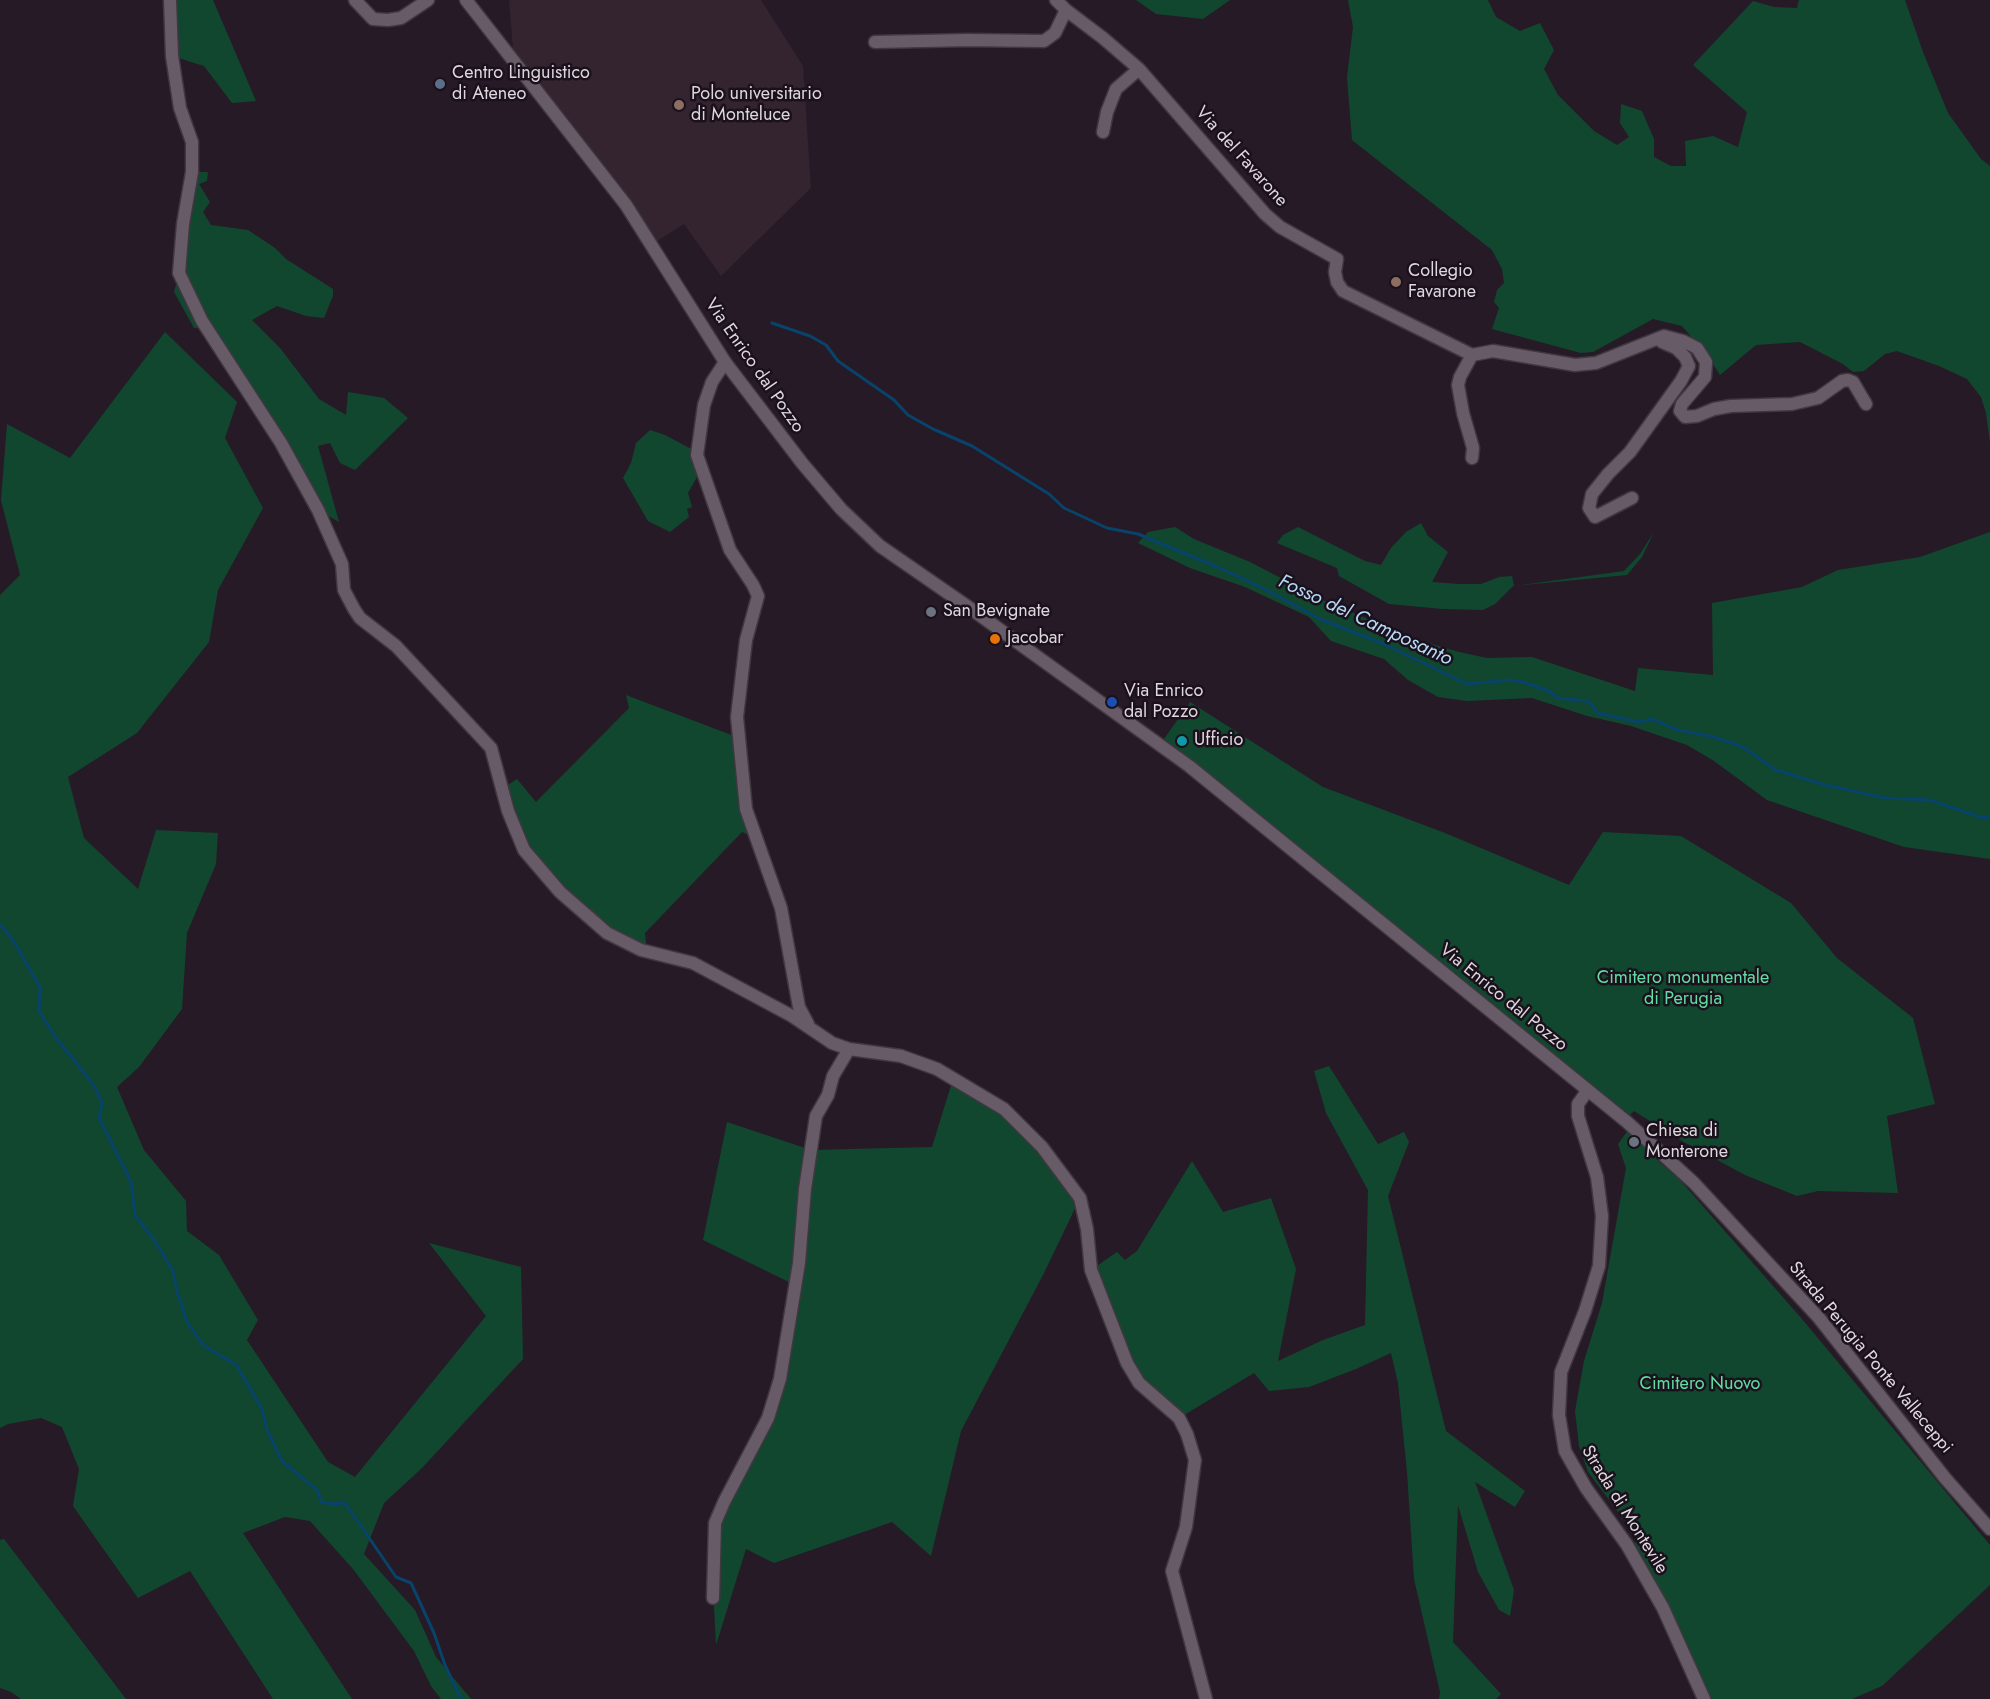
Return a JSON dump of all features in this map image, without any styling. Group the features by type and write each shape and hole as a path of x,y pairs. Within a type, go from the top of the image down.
{"street":[{"path":"170,0 172,56 180,108 192,142 192,172 183,224 179,273 202,321 281,443 318,510 342,564 344,590 354,609 360,618 396,646 491,748 508,811 524,850 560,892 607,933 641,950 693,963 792,1016 832,1043 849,1049 901,1056 937,1069 1004,1109 1042,1147 1080,1198 1087,1229 1091,1270 1127,1363 1139,1383 1179,1418 1195,1460 1186,1527 1172,1571 1206,1699"},
{"path":"355,0 373,18 388,20 401,18 428,0"},
{"name":"Via Enrico dal Pozzo","path":"466,0 626,205 725,362 825,492 880,546 1190,766 1588,1090"},
{"name":"Via del Favarone","path":"1056,0 1139,69 1265,214 1280,226 1337,259 1335,272 1343,291 1472,355"},
{"path":"875,42 1044,41 1055,33 1066,10"},
{"path":"1103,132 1107,112 1116,89 1139,69"},
{"path":"1472,458 1473,448 1458,385 1472,355 1493,351 1575,365 1596,363 1664,336 1697,348 1706,362 1705,377 1682,404 1680,411 1685,417 1697,416 1714,409 1731,406 1801,402 1818,398 1842,381 1848,380 1853,382 1866,404"},
{"path":"1632,498 1595,517 1589,508 1592,494 1630,452 1681,381 1689,366 1685,357 1676,348 1656,339"},
{"path":"725,362 712,382 704,405 697,455 730,550 758,596 746,640 737,717 746,809 781,908 799,1007 810,1028"},
{"path":"713,1598 715,1523 768,1418 780,1379 799,1263 805,1189 816,1116 828,1095 833,1076 849,1049"},
{"name":"Strada Perugia Ponte Valleceppi","path":"1588,1090 1694,1183 1811,1310 1945,1478 1990,1529"},
{"name":"Strada di Montevile","path":"1588,1090 1578,1104 1578,1116 1597,1177 1602,1216 1599,1266 1585,1311 1561,1372 1559,1415 1565,1451 1586,1488 1627,1545 1663,1608 1704,1699"}],"shaded area":[{"name":"Polo universitario di Monteluce","path":"509,0 761,0 803,66 811,188 721,276 684,224 651,245 513,49"}],"green space":[{"path":"170,0 213,0 256,101 232,103 204,66 172,56"},
{"path":"1136,0 1230,0 1203,19 1156,14"},
{"path":"1348,0 1488,0 1496,17 1520,31 1540,23 1554,50 1544,69 1558,95 1594,131 1617,145 1629,137 1620,123 1621,104 1642,111 1654,139 1654,157 1671,166 1686,166 1685,141 1713,136 1738,147 1747,112 1693,65 1753,1 1774,7 1797,8 1799,0 1905,0 1948,113 1981,159 1990,166 1990,443 1986,413 1981,397 1967,379 1897,351 1885,354 1864,371 1853,372 1843,364 1800,342 1756,345 1720,375 1707,355 1682,326 1653,319 1593,352 1581,353 1492,329 1499,308 1494,302 1497,290 1504,283 1502,269 1492,250 1352,140 1347,77 1353,27"},
{"path":"192,172 208,172 207,181 199,184 210,202 203,212 211,225 248,230 275,248 286,259 333,289 333,296 324,318 306,316 277,306 252,320 280,348 319,399 346,415 348,392 384,398 408,418 355,470 340,463 330,443 318,446 339,522 318,510 207,329 194,328 174,292 179,273"},
{"path":"165,332 237,402 225,438 263,508 218,590 209,642 137,733 68,777 84,838 138,889 156,830 218,833 216,864 187,933 182,1009 139,1067 117,1087 144,1150 186,1201 187,1231 219,1255 258,1320 247,1340 328,1462 355,1477 486,1316 429,1243 521,1267 523,1359 422,1468 384,1503 364,1554 415,1610 436,1657 471,1699 441,1699 431,1686 414,1651 353,1569 310,1521 285,1517 243,1533 352,1699 273,1699 190,1571 138,1598 73,1506 79,1469 62,1427 41,1418 8,1424 0,1428 0,595 20,575 1,500 7,424 70,458"},
{"path":"650,430 665,435 697,452 702,475 697,477 688,493 692,507 687,509 689,517 670,532 648,521 623,478 631,463 636,443"},
{"path":"1421,523 1428,536 1448,552 1432,582 1481,584 1499,577 1512,576 1514,586 1495,604 1483,610 1389,604 1339,576 1337,568 1277,543 1283,535 1298,527 1365,561 1381,565 1391,548 1406,532"},
{"path":"1175,527 1194,539 1250,562 1325,601 1418,640 1487,658 1532,657 1635,691 1638,668 1713,675 1712,603 1802,587 1838,570 1920,557 1990,532 1990,859 1904,847 1767,800 1714,761 1687,745 1631,726 1587,716 1532,698 1467,701 1438,697 1408,680 1384,659 1331,641 1309,617 1245,587 1190,568 1138,543 1148,532"},
{"path":"1654,532 1642,557 1627,575 1516,586 1624,571 1640,554"},
{"path":"626,695 734,736 755,838 742,832 645,933 647,952 607,933 524,850 502,789 517,779 536,802 629,708"},
{"name":"Cimitero monumentale di Perugia","path":"1190,702 1323,787 1445,833 1569,885 1603,832 1681,836 1791,903 1837,958 1913,1018 1935,1104 1887,1116 1898,1193 1818,1191 1797,1196 1745,1175 1682,1141 1634,1111 1630,1115 1164,739"},
{"path":"1329,1066 1378,1144 1404,1132 1409,1142 1388,1196 1446,1431 1525,1491 1515,1507 1475,1482 1514,1590 1510,1616 1499,1610 1478,1572 1458,1505 1453,1642 1501,1694 1496,1699 1439,1699 1440,1692 1414,1579 1398,1383 1391,1353 1309,1387 1269,1391 1254,1373 1179,1418 1139,1383 1091,1270 1117,1252 1125,1260 1137,1251 1192,1161 1223,1212 1271,1198 1296,1269 1278,1361 1323,1340 1365,1325 1368,1190 1326,1113 1314,1071"},
{"path":"953,1079 1004,1109 1080,1198 1044,1273 961,1431 931,1556 892,1522 774,1563 746,1549 716,1645 713,1587 715,1523 768,1418 795,1285 703,1240 727,1122 811,1150 932,1147"},
{"name":"Cimitero Nuovo","path":"1629,1129 1660,1155 1656,1159 1680,1180 1802,1319 1990,1545 1990,1585 1882,1686 1852,1699 1702,1699 1627,1545 1640,1541 1588,1472 1579,1446 1575,1411 1584,1361 1602,1303 1626,1168 1618,1144"},
{"path":"4,1539 126,1699 21,1699 0,1688 0,1540"}],"waterway":[{"name":"Fosso del Camposanto","path":"772,323 810,336 826,345 838,361 894,400 908,415 972,446 1049,494 1064,508 1107,528 1138,534 1215,566 1263,588 1320,619 1384,644 1467,684 1510,680 1523,682 1549,691 1557,698 1588,701 1598,713 1638,722 1653,719 1674,729 1714,737 1743,747 1776,770 1822,784 1885,798 1930,800 1980,817 1990,818"},
{"path":"0,925 11,937 40,987 39,1011 56,1038 93,1084 102,1102 99,1118 131,1182 135,1215 173,1271 187,1322 203,1345 236,1365 262,1409 267,1430 282,1461 318,1491 321,1502 345,1503 396,1577 411,1583 461,1699"}],"place":[{"name":"Centro Linguistico di Ateneo","path":"440,84"},
{"name":"Polo universitario di Monteluce","path":"679,105"},
{"name":"Collegio Favarone","path":"1396,282"},
{"name":"San Bevignate","path":"931,612"},
{"name":"Jacobar","path":"995,639"},
{"name":"Via Enrico dal Pozzo","path":"1112,702"},
{"name":"Ufficio","path":"1182,741"},
{"name":"Chiesa di Monterone","path":"1634,1142"}]}
